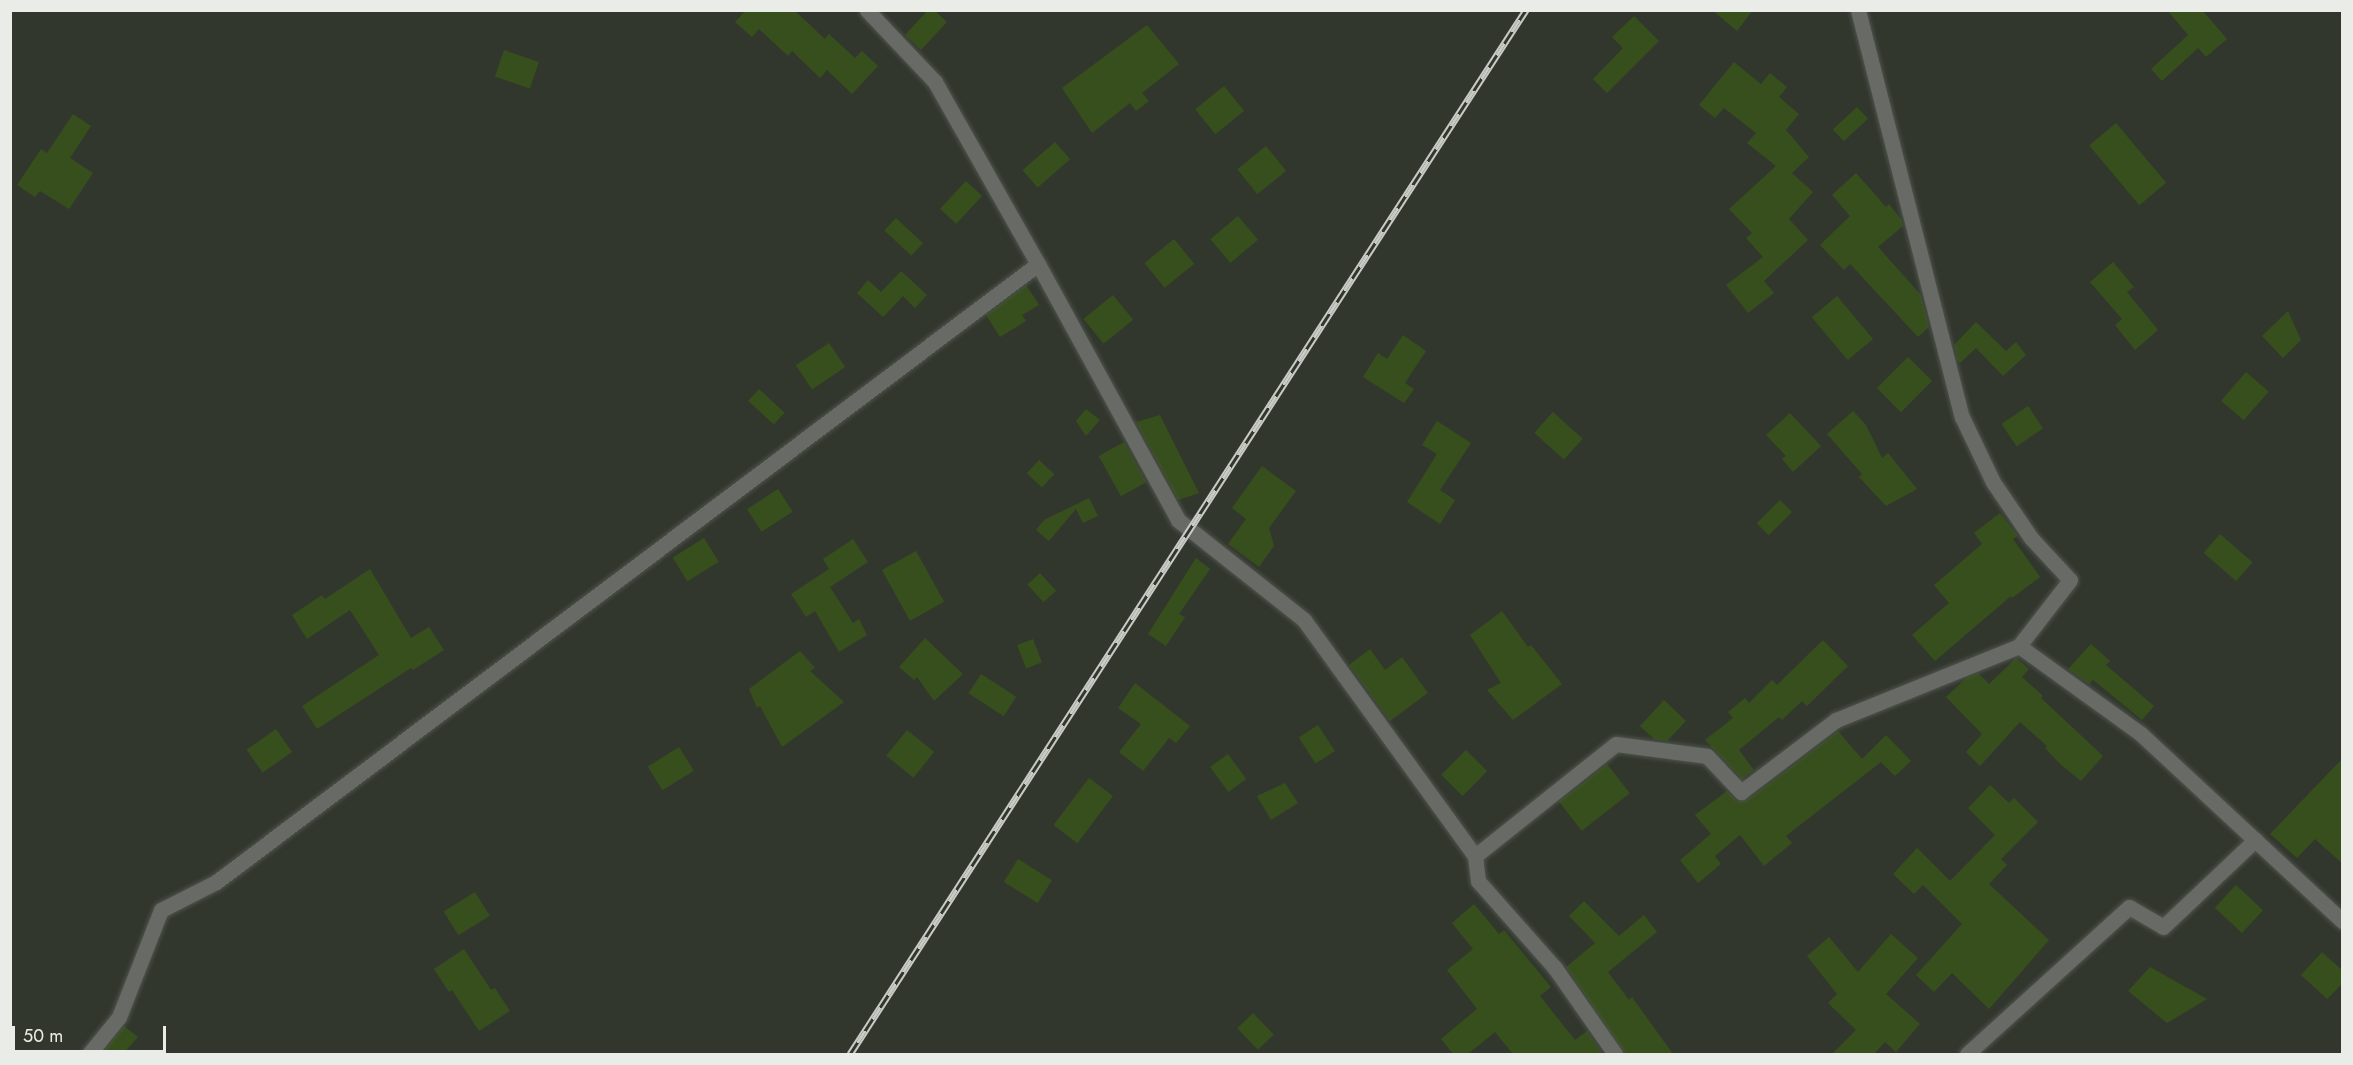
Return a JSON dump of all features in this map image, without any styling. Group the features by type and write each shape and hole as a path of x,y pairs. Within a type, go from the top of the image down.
{"street":[{"path":"867,10 935,82 1178,520 1304,620 1475,856 1478,881 1555,968 1615,1054"},
{"path":"1475,856 1616,744 1707,756 1741,792 1836,720 2019,646 2070,580 2031,538 1993,482 1962,417 1858,10"},
{"path":"89,1054 119,1017 161,910 225,875 1038,264"},
{"path":"2019,646 2141,734 2343,921"},
{"path":"1967,1054 2129,907 2163,927 2255,840"}],"building":[{"path":"746,10 794,10 825,39 829,34 855,58 862,51 878,66 852,94 827,70 820,78 792,51 788,56 759,29 752,37 735,22"},
{"path":"928,10 934,10 947,22 921,50 905,35"},
{"path":"1712,10 1753,10 1737,31"},
{"path":"2167,10 2202,10 2227,39 2206,57 2198,48 2162,81 2151,69 2188,35"},
{"path":"1634,16 1659,41 1607,93 1593,79 1623,48 1612,37"},
{"path":"1147,25 1179,64 1142,93 1149,101 1136,111 1130,103 1092,133 1062,88"},
{"path":"504,50 539,62 530,89 495,76"},
{"path":"1734,62 1761,84 1770,73 1787,87 1779,97 1799,114 1786,130 1809,157 1792,173 1813,192 1789,219 1808,240 1764,281 1774,293 1748,313 1726,285 1763,257 1746,238 1752,233 1729,209 1776,166 1747,143 1756,133 1724,108 1715,118 1699,105"},
{"path":"1224,86 1244,111 1215,134 1195,109"},
{"path":"1857,107 1868,119 1844,141 1833,130"},
{"path":"73,114 91,126 70,158 93,173 69,209 40,191 35,197 17,185 41,149 47,153"},
{"path":"2116,123 2166,183 2139,205 2089,145"},
{"path":"1055,142 1070,159 1038,188 1023,170"},
{"path":"1266,146 1286,171 1257,194 1237,169"},
{"path":"1856,173 1886,207 1889,204 1901,219 1903,226 1878,247 1921,295 1929,327 1918,337 1850,264 1844,270 1820,245 1850,216 1832,195"},
{"path":"966,181 982,196 956,224 940,209"},
{"path":"1238,216 1258,240 1230,263 1210,239"},
{"path":"896,218 923,243 911,256 884,230"},
{"path":"1174,239 1194,264 1165,288 1144,263"},
{"path":"2113,262 2134,287 2127,292 2158,330 2135,350 2115,325 2122,319 2090,282"},
{"path":"901,271 927,295 915,308 903,296 883,317 857,293 868,280 881,292"},
{"path":"1026,285 1039,305 1022,315 1026,321 1000,337 986,315"},
{"path":"1113,295 1133,320 1104,344 1083,319"},
{"path":"1837,296 1873,339 1848,360 1812,317"},
{"path":"2288,311 2301,340 2283,358 2262,336"},
{"path":"1976,322 2006,351 2016,342 2026,355 2003,376 1976,348 1960,363 1958,361 1954,345"},
{"path":"1403,335 1426,351 1405,383 1414,389 1404,403 1363,377 1378,353 1387,359"},
{"path":"829,343 845,367 812,389 796,365"},
{"path":"1908,357 1932,381 1901,412 1877,388"},
{"path":"2246,372 2269,392 2244,420 2221,401"},
{"path":"759,389 785,413 774,425 748,401"},
{"path":"2028,406 2043,428 2017,446 2001,424"},
{"path":"1086,409 1100,420 1086,436 1076,421"},
{"path":"1853,411 1866,425 1882,458 1888,453 1917,489 1886,506 1859,477 1862,474 1827,434"},
{"path":"1553,412 1583,439 1564,460 1534,433"},
{"path":"1790,413 1821,446 1793,472 1782,459 1786,456 1766,435"},
{"path":"1160,415 1199,493 1178,500 1136,422"},
{"path":"1437,421 1471,443 1440,490 1455,500 1440,524 1407,502 1437,454 1422,445"},
{"path":"1124,442 1146,482 1121,496 1099,456"},
{"path":"1039,460 1054,474 1042,487 1027,473"},
{"path":"1262,466 1296,491 1269,528 1274,546 1259,567 1228,544 1246,519 1232,508"},
{"path":"778,489 793,512 762,532 747,509"},
{"path":"1089,498 1098,516 1083,523 1076,509 1049,541 1036,530 1044,520"},
{"path":"1780,500 1792,512 1769,535 1757,523"},
{"path":"2000,513 2018,536 2013,539 2040,577 2012,598 2011,596 1935,661 1912,635 1949,603 1934,585 1982,544 1974,533"},
{"path":"2220,534 2252,562 2236,581 2204,553"},
{"path":"704,538 719,562 687,581 673,558"},
{"path":"853,539 868,562 830,587 853,623 859,619 867,635 839,652 815,611 806,617 791,594 829,569 823,559"},
{"path":"916,551 944,602 910,621 882,570"},
{"path":"1196,558 1210,569 1179,614 1185,617 1166,646 1148,634"},
{"path":"370,569 411,638 429,627 444,650 413,670 411,668 317,729 302,706 379,655 350,610 307,639 292,615 322,595 325,599"},
{"path":"1040,573 1056,591 1043,602 1027,584"},
{"path":"1502,611 1528,647 1531,645 1562,684 1513,720 1487,690 1501,683 1470,635"},
{"path":"925,638 963,674 934,701 917,677 914,680 899,667"},
{"path":"1033,639 1042,662 1026,668 1017,645"},
{"path":"1823,640 1848,666 1807,706 1802,701 1782,720 1779,717 1739,750 1754,770 1742,779 1705,740 1733,718 1728,712 1745,698 1749,703 1772,680 1777,685"},
{"path":"2091,644 2110,661 2106,665 2154,706 2142,720 2093,680 2089,684 2068,669"},
{"path":"1370,649 1385,670 1402,657 1428,693 1390,721 1349,665"},
{"path":"800,651 815,668 810,671 844,702 782,747 760,706 757,708 749,689"},
{"path":"2016,658 2029,669 2022,677 2103,756 2081,781 2060,764 2045,748 2047,746 2020,722 1980,766 1966,752 1982,734 1946,697 1966,678 1978,673 1989,684"},
{"path":"981,674 1016,697 1004,716 968,693"},
{"path":"1135,683 1190,726 1176,743 1169,738 1143,771 1119,752 1141,724 1118,708"},
{"path":"1664,700 1686,721 1667,741 1654,739 1640,726"},
{"path":"1318,725 1335,751 1316,764 1299,738"},
{"path":"276,729 292,752 263,773 247,750"},
{"path":"907,730 934,752 913,778 886,756"},
{"path":"1838,731 1862,759 1886,735 1911,761 1895,776 1881,762 1786,836 1792,843 1764,866 1740,835 1715,856 1721,864 1698,883 1680,860 1711,834 1695,815 1727,791 1737,801 1747,800"},
{"path":"679,747 694,771 662,790 648,767"},
{"path":"1466,750 1487,771 1462,796 1441,775"},
{"path":"1228,754 1246,779 1228,792 1210,767"},
{"path":"2343,758 2343,864 2315,839 2297,858 2270,834"},
{"path":"1607,764 1630,793 1582,831 1559,802"},
{"path":"1089,778 1113,796 1077,843 1053,825"},
{"path":"1285,783 1298,803 1271,820 1257,796"},
{"path":"1990,785 2009,803 2014,798 2038,822 2001,859 2007,865 1989,884 2049,940 1989,1009 1952,973 1934,992 1916,975 1962,924 1923,885 1914,894 1893,874 1917,848 1950,881 1995,835 1968,808"},
{"path":"1018,859 1052,880 1038,903 1004,882"},
{"path":"2236,885 2263,910 2242,933 2215,908"},
{"path":"475,892 490,916 458,935 444,912"},
{"path":"1584,901 1619,936 1644,915 1657,932 1608,972 1629,1000 1632,997 1673,1054 1625,1054 1566,967 1595,943 1569,916"},
{"path":"1474,904 1499,934 1504,930 1551,987 1540,996 1575,1040 1587,1031 1603,1054 1513,1054 1495,1032 1468,1054 1453,1054 1441,1039 1477,1009 1447,970 1473,949 1452,923"},
{"path":"1891,934 1918,958 1886,994 1920,1024 1896,1052 1885,1042 1874,1054 1832,1054 1856,1030 1828,1003 1837,994 1807,956 1829,937 1858,972"},
{"path":"464,949 491,990 495,988 510,1011 479,1031 452,990 449,992 434,969"},
{"path":"2322,952 2343,971 2343,983 2327,999 2301,975"},
{"path":"2150,967 2207,999 2167,1023 2128,991"},
{"path":"1253,1013 1274,1035 1258,1050 1237,1028"},
{"path":"124,1026 138,1037 123,1054 101,1054"}],"railway":[{"path":"850,1054 1526,10"}]}
